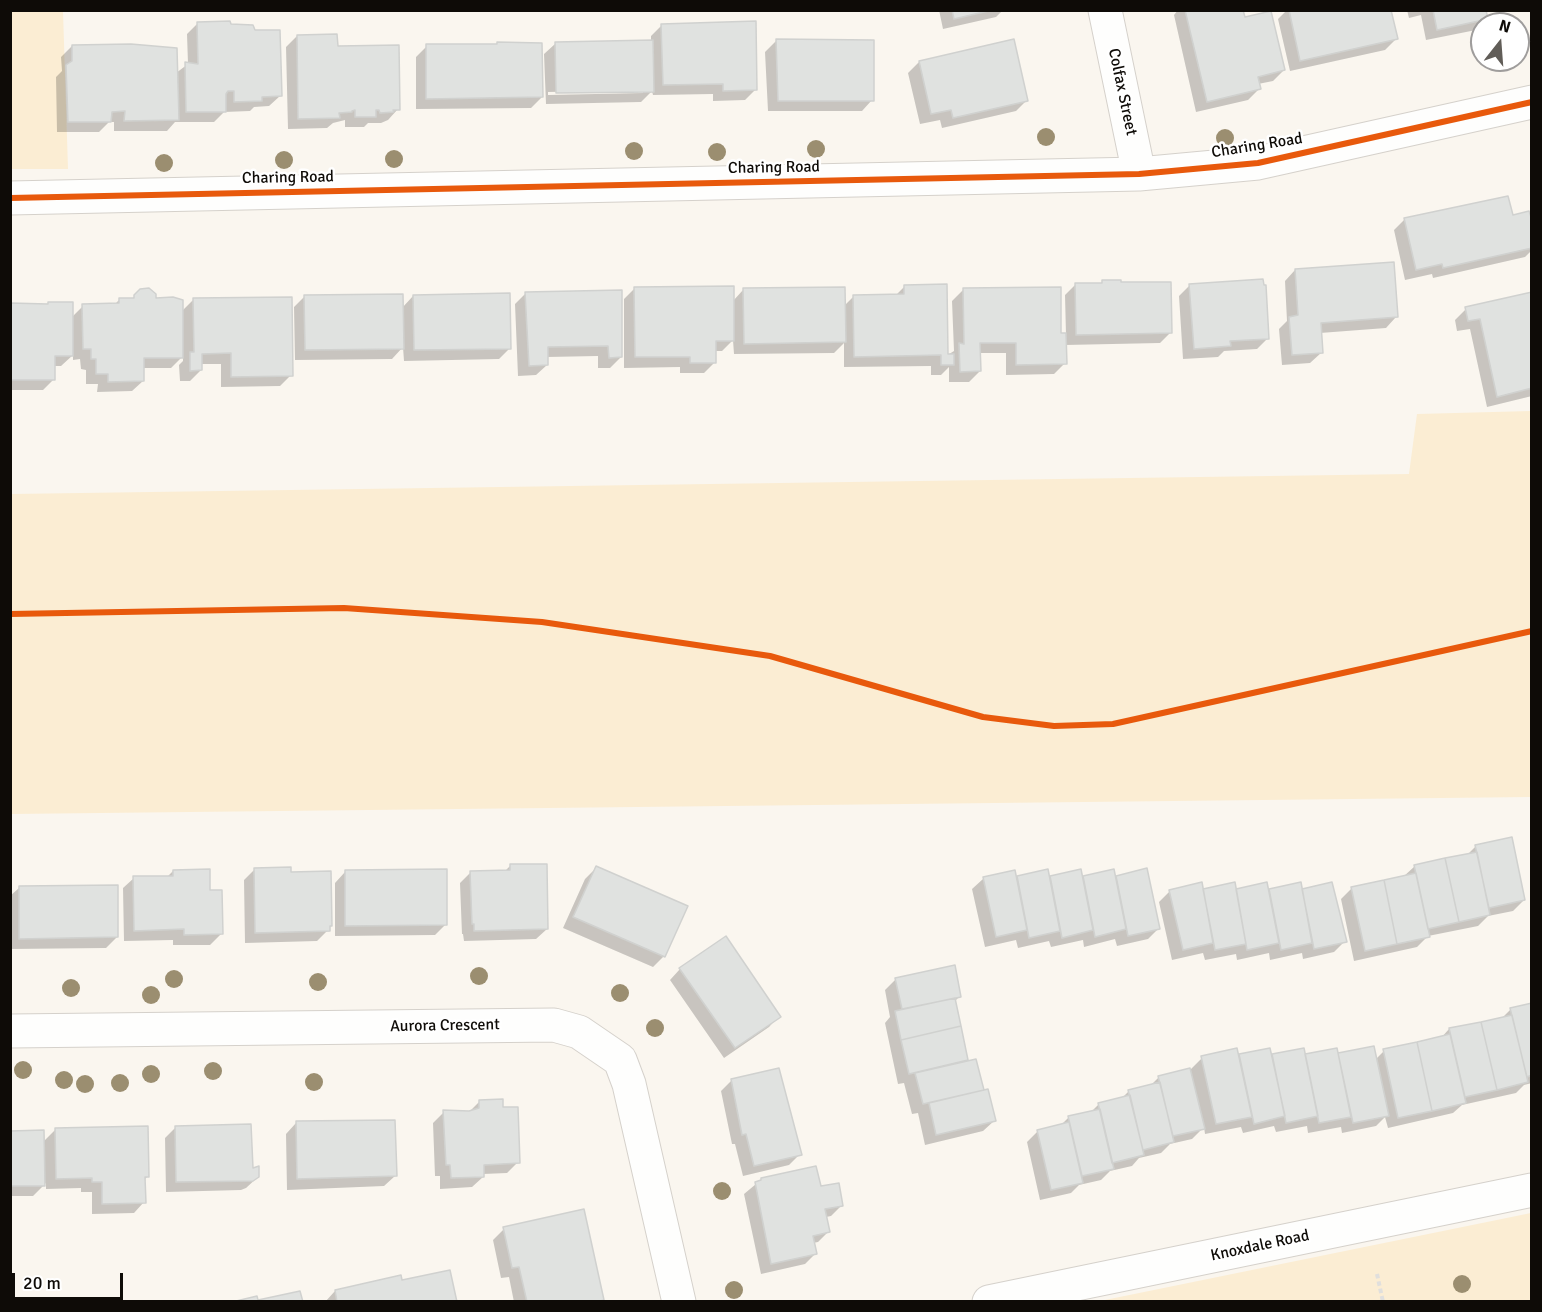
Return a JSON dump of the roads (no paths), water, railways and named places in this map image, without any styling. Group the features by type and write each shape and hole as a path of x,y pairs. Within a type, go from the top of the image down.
{"street":[{"name":"Colfax Street","path":"1105,10 1139,174"},
{"name":"Charing Road","path":"10,198 1139,174 1258,163 1532,102"},
{"name":"Aurora Crescent","path":"10,1031 554,1025 579,1032 620,1060 629,1084 679,1302"},
{"name":"Knoxdale Road","path":"1004,1300 1532,1190"}]}
